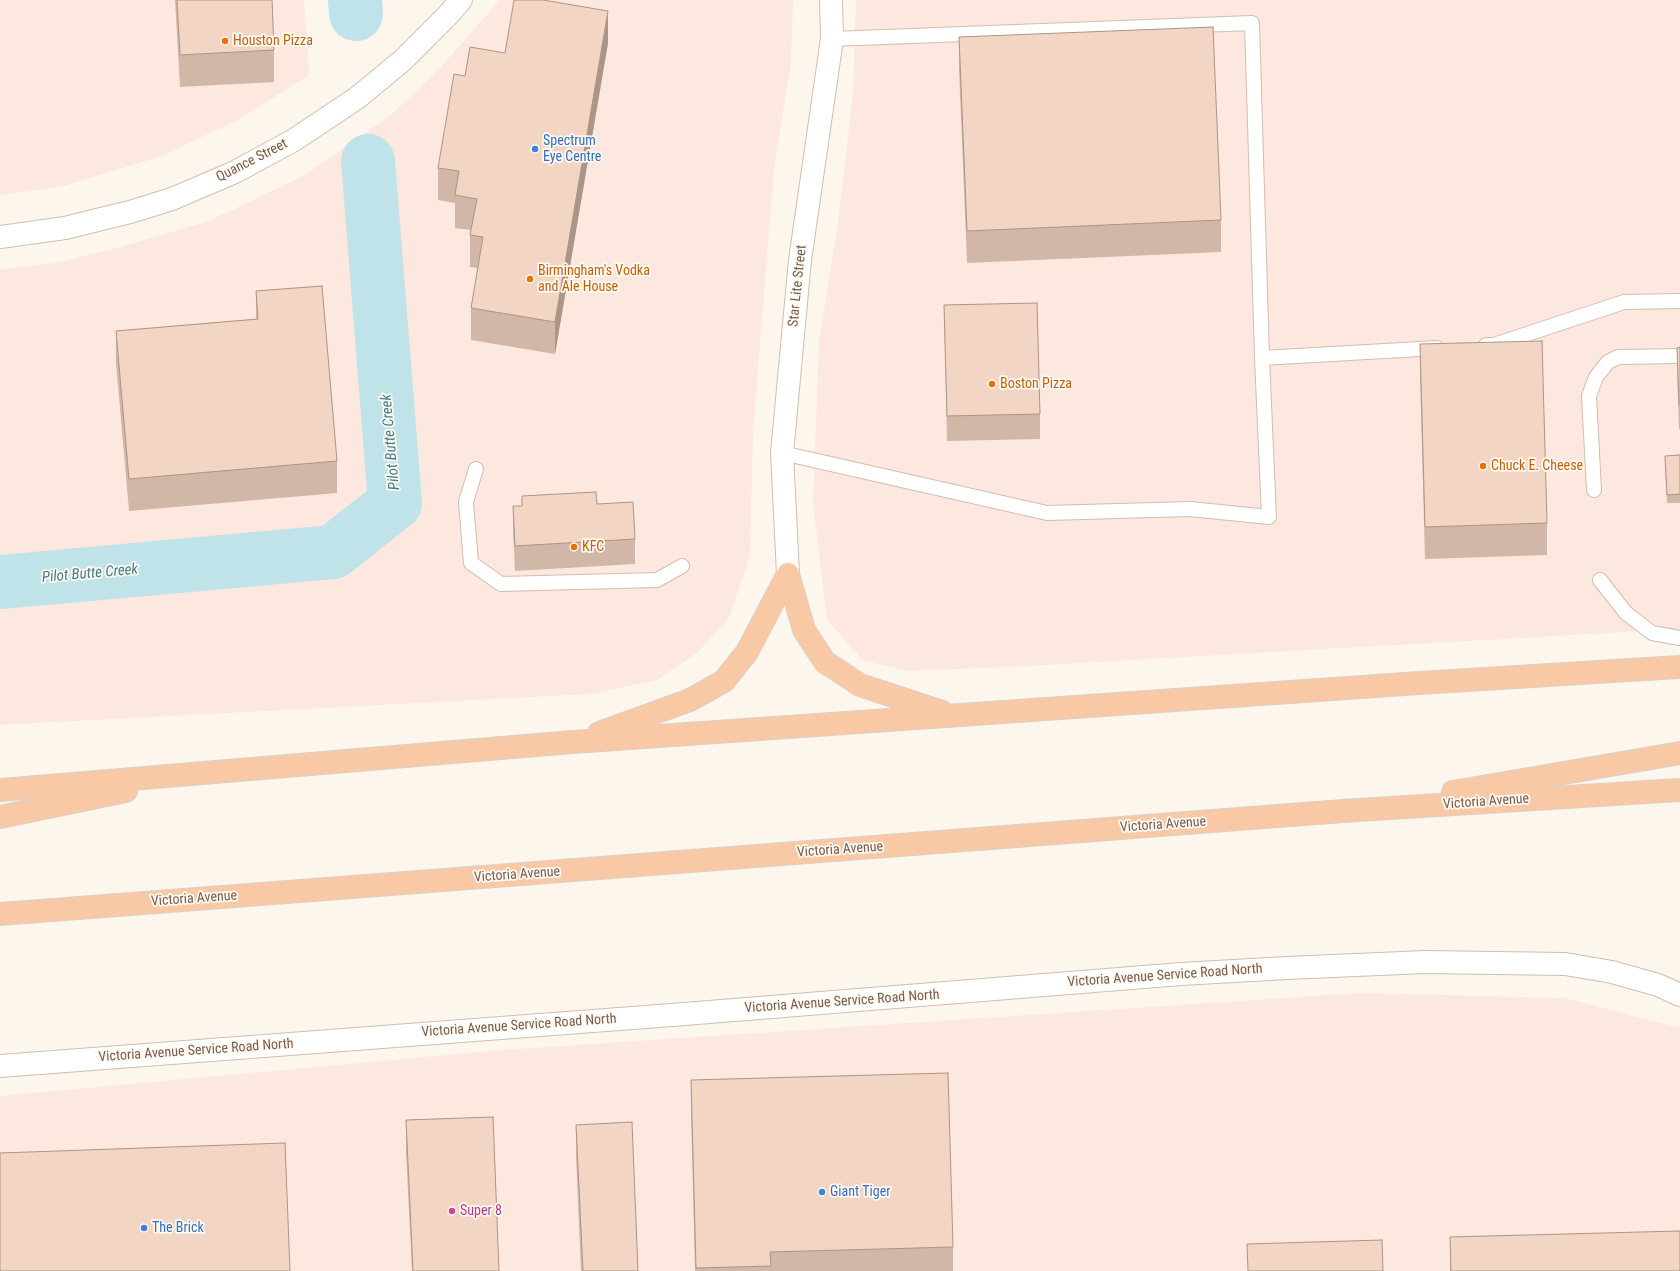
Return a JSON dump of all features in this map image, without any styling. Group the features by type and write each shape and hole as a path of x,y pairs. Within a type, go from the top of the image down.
{"highway":[{"path":"788,574 804,630 825,662 860,685 953,716"},
{"path":"573,742 690,700 724,680 747,652 788,574"},
{"path":"0,790 573,742 1419,682 1680,667"},
{"path":"1343,811 1680,753"},
{"path":"0,817 225,771"},
{"name":"Victoria Avenue","path":"0,914 1343,811 1680,790"}],"street":[{"name":"Quance Street","path":"0,237 65,228 130,212 172,199 235,172 294,140 357,98 402,60 448,15 461,0"},
{"name":"Star Lite Street","path":"788,574 782,453 800,260 832,39 831,0"},
{"name":"Victoria Avenue Service Road North","path":"0,1066 726,1011 1173,974 1424,962 1565,964 1612,972 1658,985 1680,995"}],"lane":[{"path":"782,453 1047,513 1190,509 1269,517 1262,358 1252,23 832,39"},
{"path":"1470,346 1494,345 1624,302 1680,301"},
{"path":"1262,358 1446,348"},
{"path":"1594,490 1589,396 1596,377 1608,362 1618,357 1680,356"},
{"path":"476,469 466,502 471,562 502,584 658,580 682,566"},
{"path":"1600,580 1626,613 1652,633 1680,638"}],"shaded area":[{"path":"0,0 304,0 309,75 240,119 162,156 60,187 0,195"},
{"path":"500,0 793,0 791,62 774,169 753,432 750,556 728,620 698,652 657,680 591,694 0,725 0,269 55,263 120,247 209,221 305,175 391,115 438,70"},
{"path":"856,0 1680,0 1680,629 1008,667 907,671 863,660 827,620 813,503 819,341 838,223 853,93"},
{"path":"1359,993 1565,998 1680,1028 1680,1271 0,1271 0,1096 501,1050"}],"building":[{"name":"Houston Pizza","path":"177,0 272,0 274,50 180,55"},
{"path":"514,0 543,0 608,11 555,322 471,308 483,237 470,235 477,199 455,195 459,171 438,168 454,74 465,76 470,47 505,53"},
{"path":"1213,27 1221,220 967,231 959,37"},
{"path":"322,286 337,461 129,479 116,331 258,319 256,291"},
{"name":"Boston Pizza","path":"1037,303 1040,414 947,416 944,305"},
{"name":"Chuck E. Cheese","path":"1542,341 1547,523 1425,527 1420,344"},
{"path":"1680,347 1680,404 1679,404 1677,348"},
{"path":"1680,455 1680,494 1667,495 1665,456"},
{"path":"596,492 597,504 633,502 635,539 515,546 513,506 522,506 522,496"},
{"name":"Giant Tiger","path":"948,1073 953,1247 770,1252 771,1266 696,1268 691,1080"},
{"name":"Super 8","path":"493,1117 499,1271 413,1271 406,1120"},
{"path":"632,1122 638,1271 583,1271 576,1125"},
{"name":"The Brick","path":"285,1143 290,1271 0,1271 0,1153"},
{"path":"1680,1231 1680,1271 1451,1271 1450,1237"},
{"path":"1382,1240 1383,1271 1248,1271 1247,1244"}],"waterway":[{"name":"Pilot Butte Creek","path":"355,0 356,14"},
{"name":"Pilot Butte Creek","path":"0,582 333,552 395,503 368,161"}],"place":[{"name":"Houston Pizza","path":"225,41"},
{"name":"Spectrum Eye Centre","path":"535,149"},
{"name":"Birmingham's Vodka and Ale House","path":"530,279"},
{"name":"Boston Pizza","path":"992,384"},
{"name":"Chuck E. Cheese","path":"1483,466"},
{"name":"KFC","path":"574,547"},
{"name":"Giant Tiger","path":"822,1192"},
{"name":"Super 8","path":"452,1211"},
{"name":"The Brick","path":"144,1228"}]}
